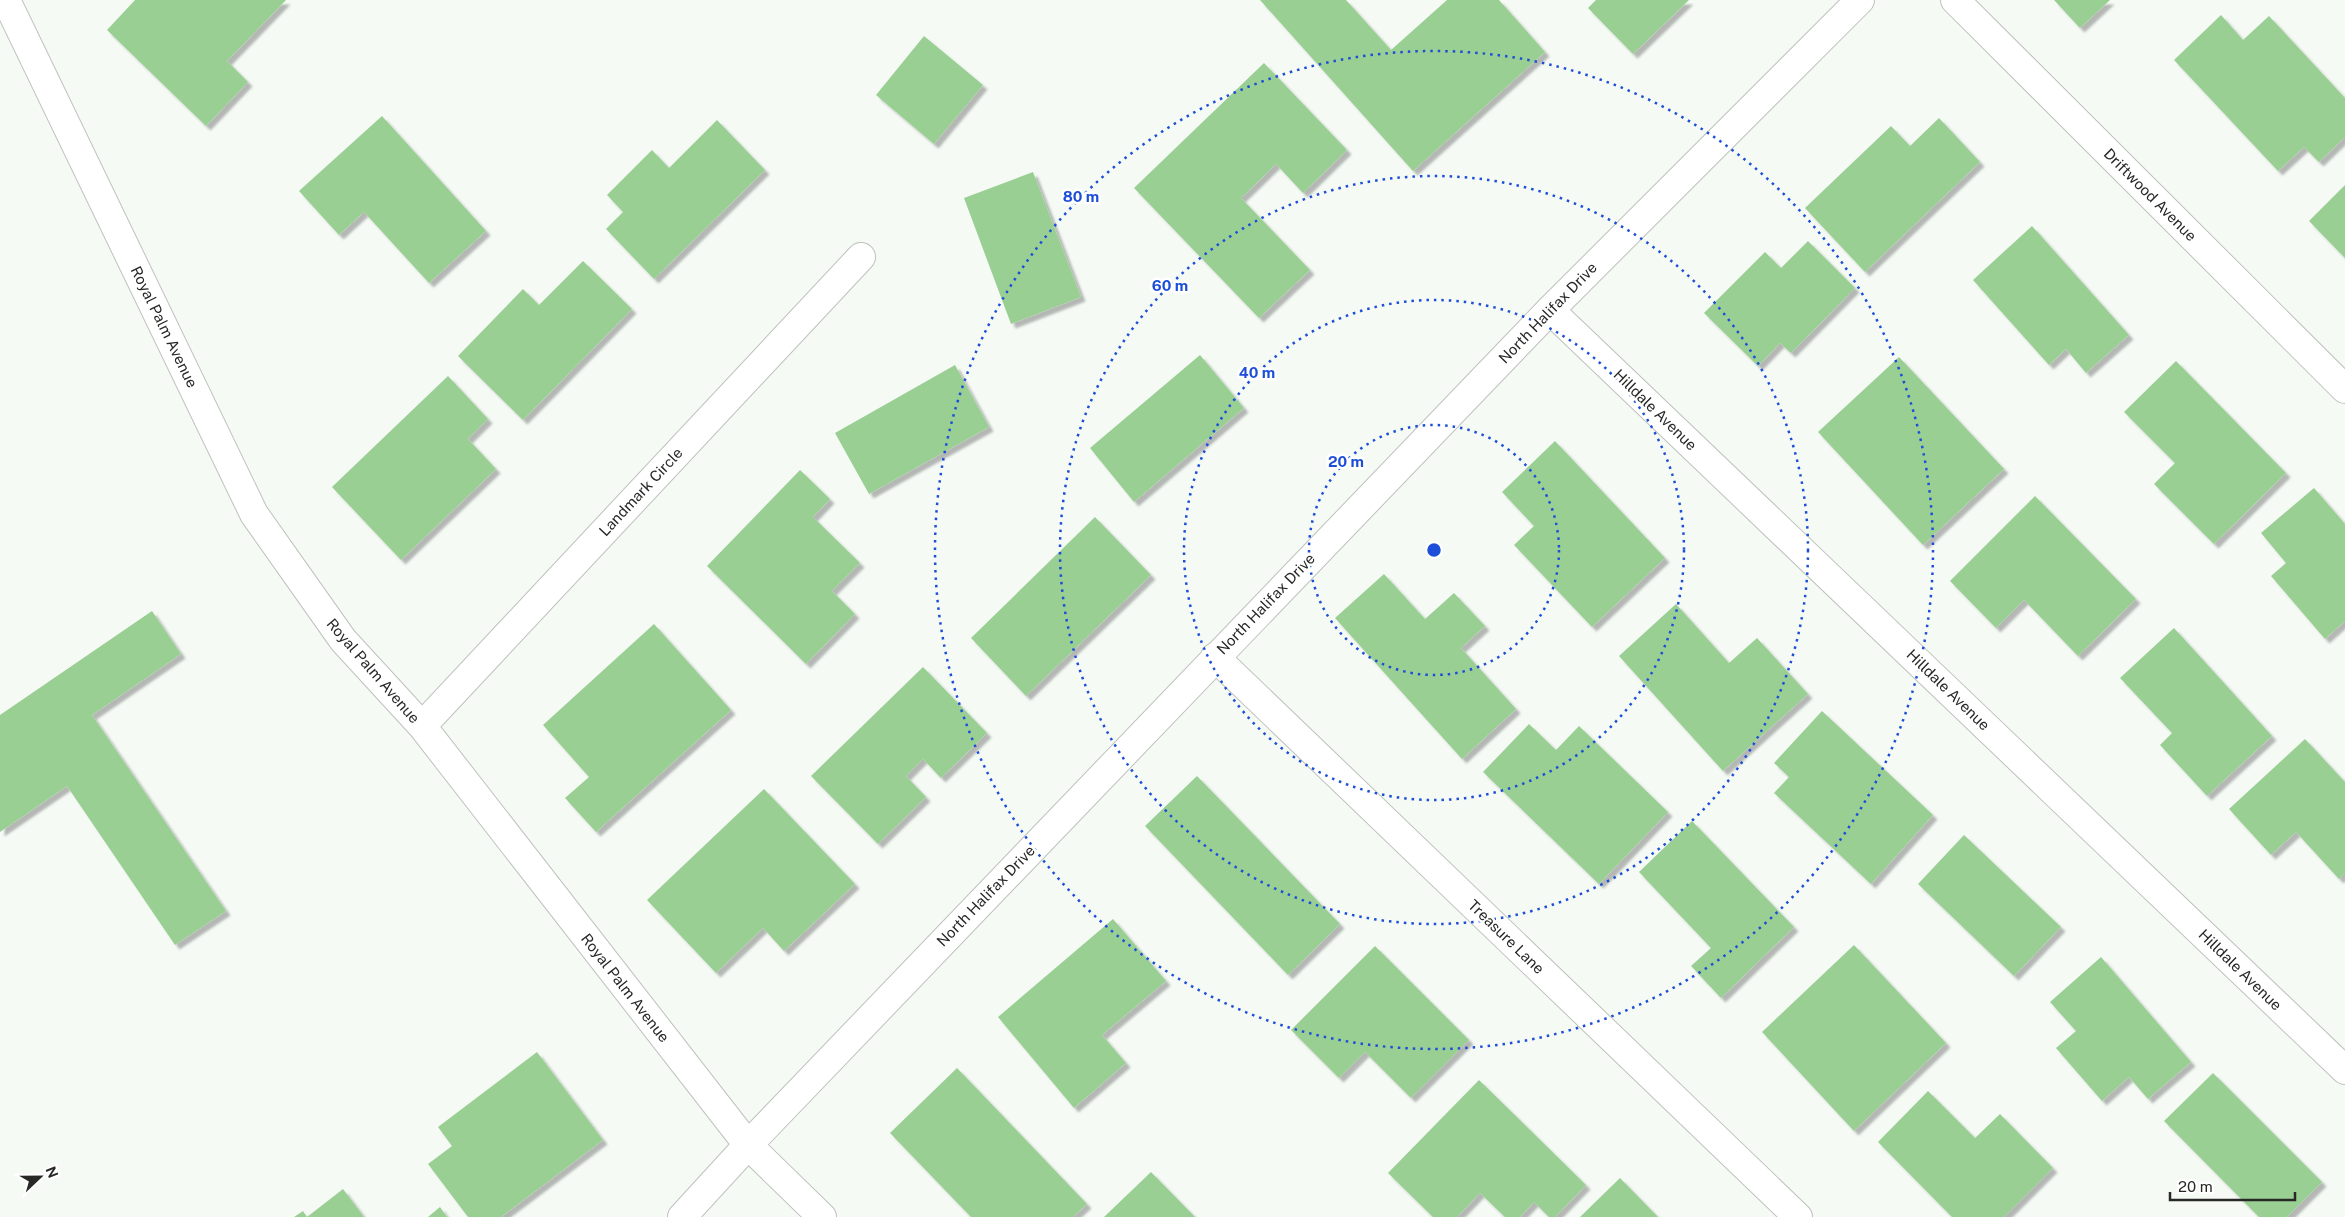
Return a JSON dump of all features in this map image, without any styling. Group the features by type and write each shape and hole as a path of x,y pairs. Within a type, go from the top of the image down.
{"street":[{"name":"Royal Palm Avenue","path":"6,0 254,514 343,640 422,726 748,1145 822,1217"},
{"name":"North Halifax Drive","path":"682,1217 748,1145 1215,657 1550,310 1860,0"},
{"name":"Driftwood Avenue","path":"1955,0 2345,389"},
{"name":"Landmark Circle","path":"422,726 861,257"},
{"name":"Hilldale Avenue","path":"1550,310 2345,1070"},
{"name":"Treasure Lane","path":"1215,657 1798,1217"}],"building":[{"path":"135,0 286,0 227,61 248,82 206,126 107,30"},
{"path":"1260,0 1346,0 1391,50 1447,0 1499,0 1545,52 1413,171"},
{"path":"1596,0 1689,0 1633,54 1588,8"},
{"path":"2054,0 2110,0 2080,28"},
{"path":"2221,15 2243,40 2269,16 2345,98 2345,137 2319,162 2304,147 2278,171 2174,60"},
{"path":"924,36 983,85 934,144 876,95"},
{"path":"1264,63 1347,150 1303,193 1276,164 1241,198 1310,270 1259,318 1134,188"},
{"path":"382,116 486,231 429,283 364,212 339,235 299,191"},
{"path":"1939,118 1980,162 1865,272 1805,208 1891,126 1910,146"},
{"path":"717,120 765,170 654,279 606,229 623,212 607,195 652,150 669,168"},
{"path":"1033,172 1081,297 1011,324 964,198"},
{"path":"2345,185 2345,258 2309,221"},
{"path":"2032,226 2129,335 2086,373 2066,349 2049,365 1973,280"},
{"path":"1808,241 1855,288 1791,353 1780,343 1758,366 1704,313 1765,252 1781,268"},
{"path":"583,261 632,309 523,420 458,356 523,289 539,305"},
{"path":"1200,355 1244,408 1134,502 1090,448"},
{"path":"1899,357 2004,469 1923,545 1818,432"},
{"path":"2176,361 2286,473 2214,544 2154,484 2175,463 2124,412"},
{"path":"955,365 989,427 869,494 835,433"},
{"path":"448,376 488,419 468,439 496,469 401,560 332,487"},
{"path":"1555,441 1665,558 1592,627 1514,545 1534,526 1502,492"},
{"path":"800,470 830,499 813,517 860,563 832,591 855,614 806,664 707,566"},
{"path":"2314,488 2345,524 2345,621 2325,639 2271,576 2286,563 2261,533"},
{"path":"2035,496 2136,599 2078,656 2024,600 1996,628 1950,581"},
{"path":"1095,517 1151,575 1026,696 971,638"},
{"path":"1384,574 1425,619 1454,593 1485,626 1461,648 1516,709 1462,759 1335,618"},
{"path":"1676,604 1729,663 1757,638 1808,694 1723,771 1619,656"},
{"path":"152,611 181,654 92,715 226,911 175,945 67,786 0,832 0,715"},
{"path":"654,624 731,710 596,832 565,798 589,777 543,725"},
{"path":"2174,628 2272,736 2207,796 2160,745 2172,733 2120,678"},
{"path":"923,667 987,733 941,778 923,759 906,776 926,797 878,844 811,776"},
{"path":"1822,711 1933,815 1871,884 1774,793 1789,777 1774,763"},
{"path":"1529,724 1556,750 1579,726 1668,812 1599,884 1483,772"},
{"path":"2305,739 2345,782 2345,873 2339,879 2296,832 2271,855 2229,809"},
{"path":"1197,776 1340,924 1288,975 1145,826"},
{"path":"764,789 855,884 784,951 763,928 716,973 647,900"},
{"path":"1692,821 1794,927 1721,998 1691,966 1711,948 1639,872"},
{"path":"1964,835 2061,927 2014,976 1918,884"},
{"path":"1113,919 1166,981 1102,1035 1126,1063 1074,1108 998,1017"},
{"path":"1854,945 1946,1043 1854,1131 1762,1032"},
{"path":"1375,946 1469,1040 1411,1098 1365,1052 1339,1078 1291,1030"},
{"path":"2101,957 2191,1062 2148,1099 2129,1077 2102,1101 2056,1048 2076,1031 2050,1002"},
{"path":"537,1052 603,1140 501,1217 468,1217 428,1164 452,1146 438,1127"},
{"path":"957,1068 1087,1204 1073,1217 971,1217 890,1133"},
{"path":"2213,1073 2322,1182 2287,1217 2259,1217 2164,1121"},
{"path":"1479,1080 1586,1185 1555,1217 1549,1217 1534,1202 1520,1217 1505,1217 1480,1193 1457,1217 1433,1217 1388,1173"},
{"path":"1928,1091 1975,1138 2000,1114 2053,1168 2004,1217 1952,1217 1878,1142"},
{"path":"1151,1172 1195,1217 1104,1217"},
{"path":"1620,1178 1658,1217 1580,1217"},
{"path":"343,1189 364,1217 307,1217"},
{"path":"440,1207 447,1217 428,1217"},
{"path":"303,1211 307,1217 294,1217"}]}
